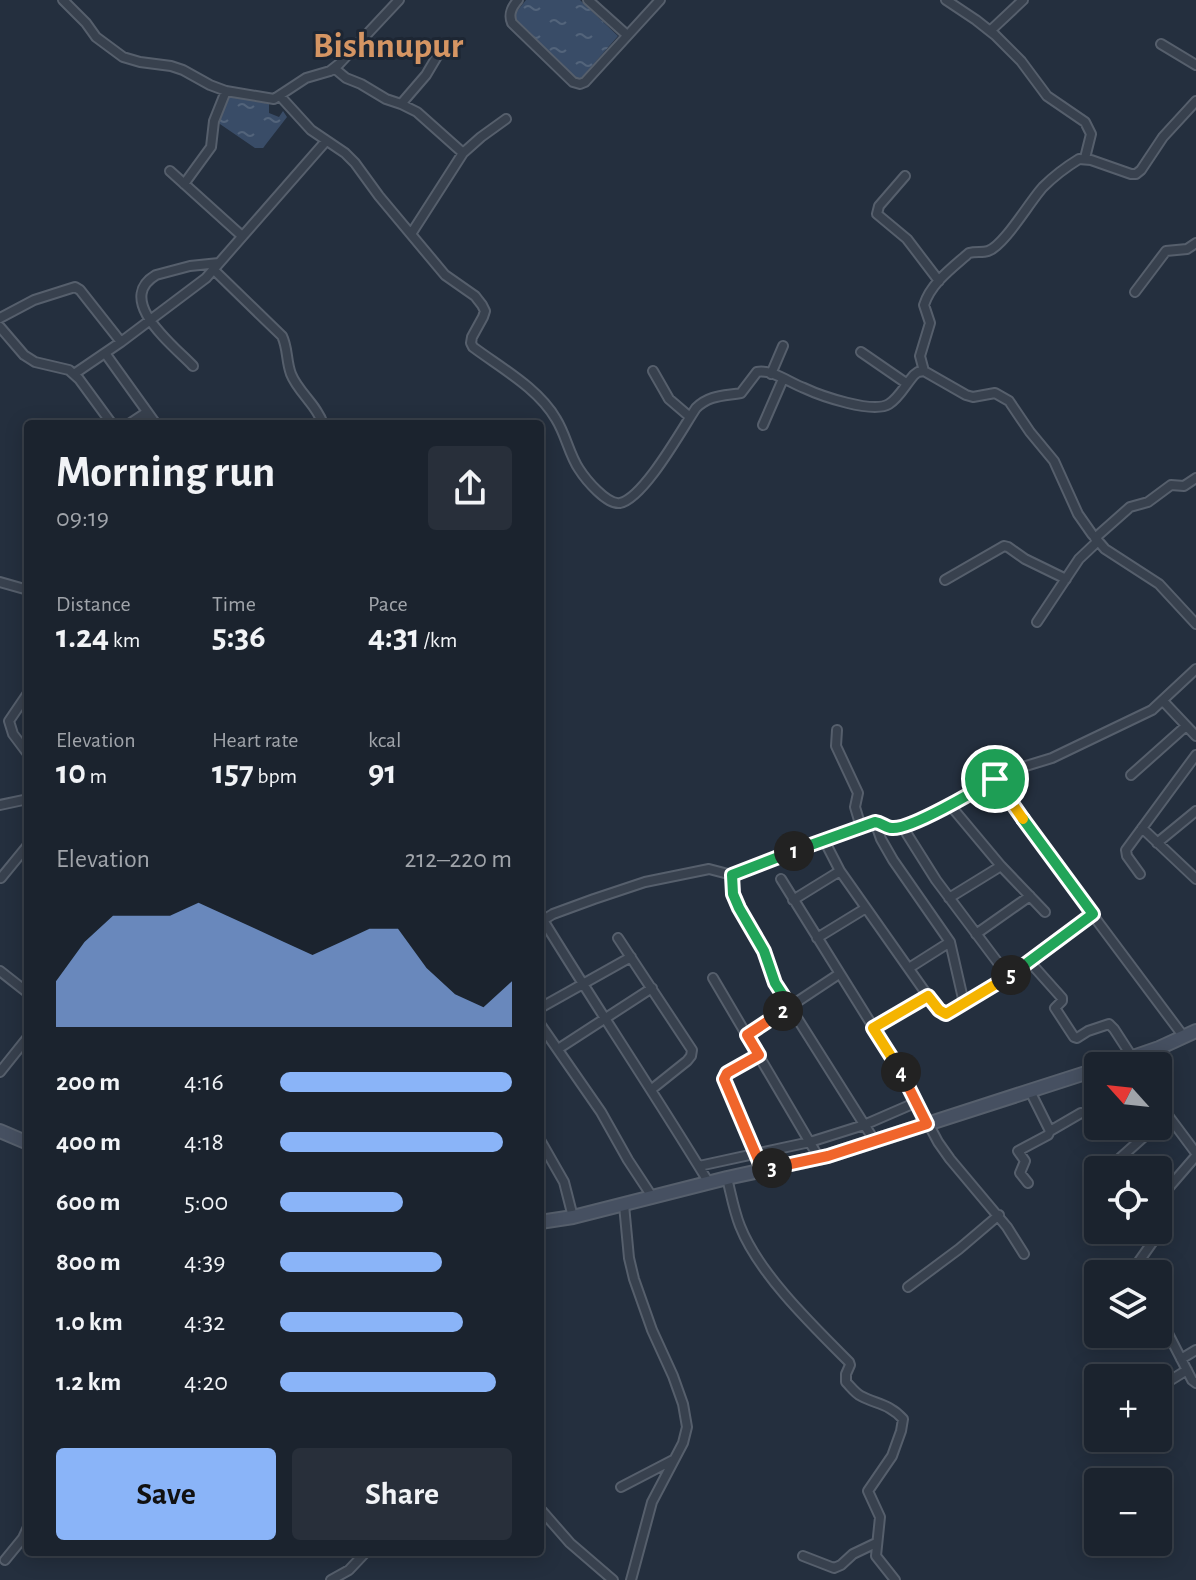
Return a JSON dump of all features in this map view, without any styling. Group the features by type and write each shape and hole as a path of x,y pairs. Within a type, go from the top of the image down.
{"street":[{"path":"63,0 96,37 123,57 171,66 226,91 269,100 306,78 334,68 399,0"},
{"path":"518,0 510,11 512,23 573,82 580,84 660,0"},
{"path":"588,0 627,35"},
{"path":"946,0 990,31 1015,55 1047,96 1089,126 1091,134 1085,158"},
{"path":"990,31 1023,0"},
{"path":"1161,44 1196,65"},
{"path":"401,104 426,75 442,48"},
{"path":"334,68 346,78 417,112 463,153"},
{"path":"184,184 211,147 214,121 226,91"},
{"path":"280,96 311,130 355,163 445,275 475,296 485,311 472,337 473,347 518,380 549,409 557,419 579,470 606,498 619,503 628,500 641,489 704,400 711,396 741,393 757,372 763,371 835,400 876,407 892,402 906,383 918,372 924,371 966,395 973,397 995,393 1009,401 1054,461 1078,514 1096,539 1105,549 1159,584 1196,624"},
{"path":"924,371 920,356 930,323 924,305 939,281 969,253 991,250 1044,187 1073,163 1085,158 1136,174 1169,129 1196,101"},
{"path":"411,234 463,153 506,119"},
{"path":"74,374 206,278 326,141"},
{"path":"170,171 242,236"},
{"path":"905,176 879,206 877,214 907,239 939,281"},
{"path":"1135,292 1166,251 1187,249 1196,243"},
{"path":"193,366 149,320 142,305 142,290 151,278 190,266 217,266 282,336 291,373 322,420"},
{"path":"0,318 34,300 75,287 121,342"},
{"path":"0,327 24,355 35,362 60,367 74,374 109,420"},
{"path":"771,374 783,346"},
{"path":"861,352 906,383"},
{"path":"105,353 153,420"},
{"path":"653,371 669,399 690,417"},
{"path":"763,425 783,379"},
{"path":"135,420 147,412"},
{"path":"1037,622 1079,559 1130,507 1148,502 1171,485 1184,486 1196,478"},
{"path":"945,580 1004,546 1066,579"},
{"path":"0,582 24,589"},
{"path":"544,920 645,882 709,869 732,875 875,822 890,828 902,826 950,805 1016,769 1064,752 1152,710 1196,669"},
{"path":"24,699 9,721 13,734 24,749"},
{"path":"1163,701 1196,736"},
{"path":"1131,775 1186,726"},
{"path":"837,730 836,746 858,793 855,807 861,827"},
{"path":"1140,874 1125,853 1196,755"},
{"path":"995,779 1093,914 1190,1034 1154,1052"},
{"path":"0,805 24,800"},
{"path":"950,805 1045,912"},
{"path":"1157,843 1196,811"},
{"path":"875,822 893,860 950,942 964,1003"},
{"path":"902,826 949,898 1008,976"},
{"path":"1142,828 1196,879"},
{"path":"824,840 840,871 943,1015 1008,976 1093,914"},
{"path":"1,878 24,850"},
{"path":"949,898 1001,866"},
{"path":"793,900 840,871"},
{"path":"732,875 733,894 764,951 775,983 874,1140"},
{"path":"781,879 900,1070 927,1124 950,1159 999,1215 1024,1254"},
{"path":"976,934 1030,896"},
{"path":"817,938 866,908"},
{"path":"544,926 652,1089 709,1183"},
{"path":"618,938 692,1050 687,1061 652,1089"},
{"path":"909,968 950,942"},
{"path":"544,1006 631,957"},
{"path":"1029,961 1062,998 1055,1008 1074,1037 1109,1024 1129,1052"},
{"path":"0,971 24,990"},
{"path":"747,1035 839,974"},
{"path":"713,978 819,1158"},
{"path":"558,1049 652,988"},
{"path":"873,1028 928,996"},
{"path":"544,1030 601,1112 653,1198"},
{"path":"0,1072 24,1042"},
{"path":"759,1055 727,1073 724,1079 763,1171"},
{"path":"544,1221 819,1158 1084,1074"},
{"path":"1030,1091 1050,1131"},
{"path":"699,1166 810,1142 864,1125 917,1102"},
{"path":"1028,1183 1020,1173 1025,1161 1018,1151 1081,1113"},
{"path":"1172,1121 1196,1155 1172,1183"},
{"path":"0,1131 24,1141"},
{"path":"1122,1156 1140,1140"},
{"path":"544,1147 564,1182 573,1217"},
{"path":"727,1178 739,1225 747,1242 798,1308 849,1362 846,1382 863,1397 891,1409 903,1419 892,1456 868,1491 880,1517 876,1556 895,1580"},
{"path":"624,1205 634,1279 686,1417 686,1437 652,1502 631,1580"},
{"path":"908,1287 999,1215"},
{"path":"1172,1341 1196,1383"},
{"path":"1181,1359 1196,1350"},
{"path":"1172,1379 1187,1370"},
{"path":"621,1487 673,1460"},
{"path":"544,1513 578,1551 613,1580"},
{"path":"5,1560 24,1536"},
{"path":"803,1556 834,1568 876,1543"},
{"path":"331,1580 349,1570 362,1556"}],"water":[{"path":"526,0 580,0 618,36 577,83 526,35 514,15"},
{"path":"230,95 269,104 269,113 279,117 283,111 287,117 263,148 255,148 217,122"}],"district":[{"name":"Bishnupur","path":"388,46"}],"route":[{"path":"995,779 1093,914 1016,971 946,1014 943,1015 928,996 873,1028 900,1070 927,1124 828,1156 763,1171 724,1079 727,1073 759,1055 747,1035 790,1006 775,983 768,959 739,908 733,894 732,875 875,822 890,828 902,826 939,811 995,779"}]}
